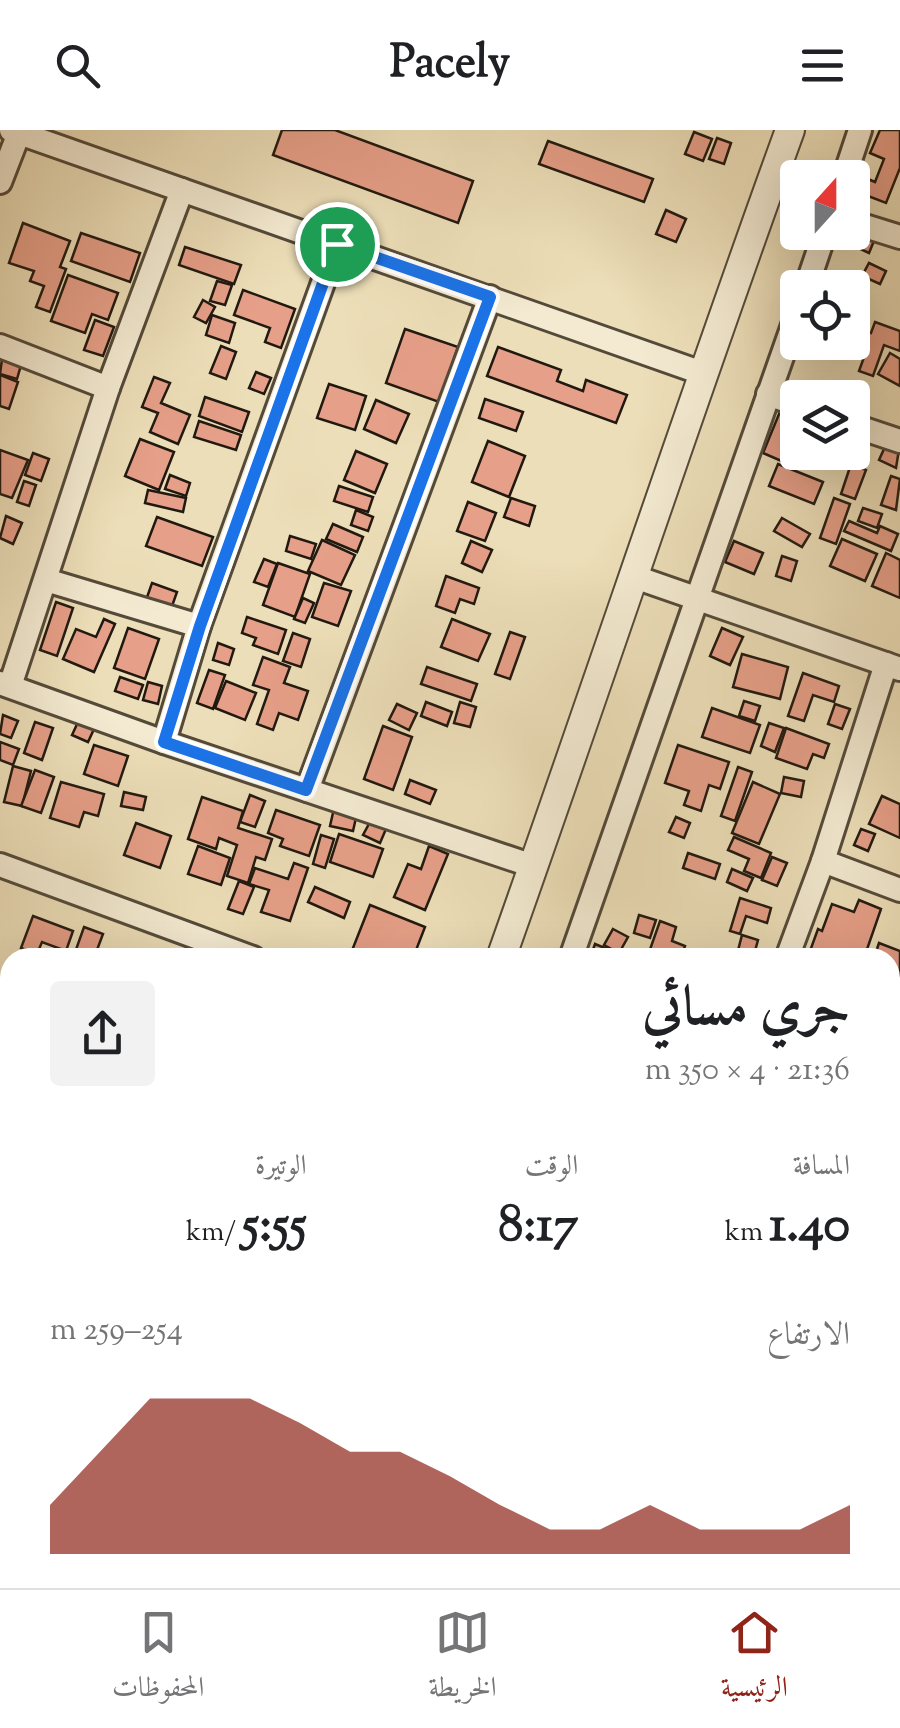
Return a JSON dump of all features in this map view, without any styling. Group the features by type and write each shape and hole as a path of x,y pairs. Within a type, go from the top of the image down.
{"street":[{"path":"505,948 702,373 790,130"},
{"path":"850,160 860,130"},
{"path":"0,182 15,131 702,373"},
{"path":"182,190 108,388 46,580 5,684 164,742 534,866"},
{"path":"870,228 900,238"},
{"path":"164,742 200,626 337,244"},
{"path":"306,790 490,297"},
{"path":"0,346 108,388"},
{"path":"574,948 780,360"},
{"path":"768,394 780,398"},
{"path":"870,431 900,442"},
{"path":"635,577 893,667 791,948"},
{"path":"46,580 200,626"},
{"path":"822,861 900,890"},
{"path":"0,865 226,948"}],"building":[{"path":"282,130 335,130 473,181 458,223 273,155"},
{"path":"880,130 900,130 900,168 886,203 870,197 870,180 875,182 884,159 870,153"},
{"path":"694,132 712,139 703,161 685,154"},
{"path":"717,138 731,143 724,164 709,159"},
{"path":"548,141 653,179 644,202 539,164"},
{"path":"666,210 686,219 676,242 656,234"},
{"path":"23,223 70,241 60,267 66,269 50,312 36,307 44,286 30,281 34,271 9,263"},
{"path":"870,231 878,231 869,253 862,250 870,250"},
{"path":"81,233 140,253 130,282 71,261"},
{"path":"185,247 241,265 234,284 179,265"},
{"path":"869,263 886,271 880,284 870,280 870,270 865,270"},
{"path":"68,275 118,293 108,320 92,314 85,333 51,321"},
{"path":"217,281 232,285 225,305 210,301"},
{"path":"243,290 295,309 281,348 265,342 270,328 234,315"},
{"path":"203,300 215,307 206,323 194,317"},
{"path":"212,315 235,323 229,343 206,335"},
{"path":"95,320 114,327 103,356 84,350"},
{"path":"875,322 900,331 900,351 884,345 873,376 859,371 863,360 870,360"},
{"path":"405,329 458,347 439,402 386,383"},
{"path":"221,346 236,352 226,379 210,373"},
{"path":"498,347 561,370 557,381 583,391 586,380 627,395 616,423 487,376"},
{"path":"890,353 900,359 900,386 878,374"},
{"path":"2,359 21,365 17,379 0,374"},
{"path":"256,372 271,378 264,394 249,388"},
{"path":"0,375 18,382 9,409 0,406"},
{"path":"154,377 170,383 161,403 190,415 178,444 150,432 158,413 142,407"},
{"path":"329,384 366,396 355,430 317,418"},
{"path":"205,397 249,412 242,432 199,416"},
{"path":"485,399 523,412 516,431 479,418"},
{"path":"376,400 409,414 396,443 364,429"},
{"path":"780,412 780,460 763,453"},
{"path":"199,421 241,435 236,450 194,437"},
{"path":"889,438 900,443 896,468 879,460"},
{"path":"140,439 174,452 159,490 125,476"},
{"path":"488,441 525,456 509,497 472,482"},
{"path":"0,450 28,460 12,498 0,494"},
{"path":"356,451 387,464 375,493 344,480"},
{"path":"33,453 49,459 41,481 25,475"},
{"path":"778,464 780,470 793,470 823,482 814,504 769,486"},
{"path":"849,470 866,470 855,499 841,494"},
{"path":"170,475 190,483 186,496 165,489"},
{"path":"891,476 900,479 896,510 881,505"},
{"path":"24,481 36,485 29,506 17,502"},
{"path":"339,486 373,497 368,512 334,501"},
{"path":"148,490 186,498 183,512 145,503"},
{"path":"511,498 535,506 529,526 504,517"},
{"path":"834,498 850,504 836,544 820,538"},
{"path":"468,502 496,513 485,541 457,531"},
{"path":"863,508 882,514 877,528 858,521"},
{"path":"356,510 373,517 368,531 351,525"},
{"path":"6,516 22,523 13,544 0,538"},
{"path":"157,517 213,537 202,566 146,546"},
{"path":"782,518 810,534 802,547 774,531"},
{"path":"849,521 877,533 880,526 898,534 891,551 844,531"},
{"path":"333,524 363,537 357,552 326,539"},
{"path":"290,536 316,544 311,559 286,551"},
{"path":"842,539 877,554 865,581 830,566"},
{"path":"322,540 355,555 341,585 308,571"},
{"path":"471,541 492,550 482,572 462,563"},
{"path":"734,541 763,553 754,574 725,562"},
{"path":"886,553 900,560 900,598 872,586"},
{"path":"782,556 797,561 791,581 776,576"},
{"path":"264,559 277,564 268,587 254,582"},
{"path":"278,563 310,574 295,617 263,605"},
{"path":"446,576 479,588 474,604 460,599 455,613 436,606"},
{"path":"152,583 177,592 165,626 140,617"},
{"path":"324,583 351,591 338,626 312,617"},
{"path":"303,598 314,603 305,623 294,619"},
{"path":"56,602 73,608 57,656 40,650"},
{"path":"247,617 286,630 278,654 253,645 256,638 242,633"},
{"path":"104,619 115,624 94,672 63,659 76,629 96,637"},
{"path":"452,619 490,634 478,661 441,647"},
{"path":"128,628 159,639 145,679 114,668"},
{"path":"722,628 743,637 730,665 710,656"},
{"path":"510,632 525,637 510,679 495,674"},
{"path":"293,633 310,639 301,667 283,661"},
{"path":"218,643 234,649 229,665 213,660"},
{"path":"742,654 788,667 780,699 733,687"},
{"path":"263,657 290,667 284,683 308,691 298,720 279,713 273,730 257,724 269,690 253,685"},
{"path":"427,667 477,684 471,701 421,684"},
{"path":"209,670 225,675 213,709 197,703"},
{"path":"803,673 839,686 834,702 813,695 804,721 788,716"},
{"path":"120,677 143,685 138,699 115,691"},
{"path":"226,681 256,693 245,720 215,708"},
{"path":"148,682 162,686 158,704 143,700"},
{"path":"744,701 760,706 755,721 739,716"},
{"path":"426,702 452,712 447,726 421,716"},
{"path":"460,702 476,707 470,727 454,723"},
{"path":"397,704 417,713 409,730 389,720"},
{"path":"835,704 850,709 842,729 828,724"},
{"path":"712,708 760,725 750,753 702,737"},
{"path":"3,715 18,721 11,738 0,734"},
{"path":"79,720 95,727 88,742 72,735"},
{"path":"35,722 53,728 42,760 24,753"},
{"path":"769,723 784,728 775,752 761,746"},
{"path":"383,726 412,737 393,790 364,779"},
{"path":"786,728 829,744 824,758 813,754 807,769 776,758"},
{"path":"0,742 19,749 13,765 0,760"},
{"path":"94,745 128,756 118,786 84,774"},
{"path":"678,745 729,762 720,789 709,785 701,811 684,805 689,791 665,783"},
{"path":"13,766 31,771 22,806 4,802"},
{"path":"738,767 752,772 735,821 721,816"},
{"path":"35,770 54,777 41,813 21,806"},
{"path":"784,777 804,781 801,797 781,793"},
{"path":"410,780 436,790 430,804 405,794"},
{"path":"61,782 104,794 98,816 84,812 79,827 50,818"},
{"path":"753,782 780,794 759,844 732,833"},
{"path":"124,792 146,797 143,810 121,806"},
{"path":"250,795 265,801 255,827 240,822"},
{"path":"882,796 900,804 900,838 869,824"},
{"path":"202,797 243,811 238,828 272,839 265,860 256,857 248,883 227,876 237,845 219,838 216,849 188,839"},
{"path":"335,804 358,809 353,831 330,826"},
{"path":"276,810 320,825 309,856 280,846 283,839 268,833"},
{"path":"676,817 690,823 684,838 669,832"},
{"path":"370,822 386,829 380,843 363,835"},
{"path":"136,823 171,836 160,868 124,855"},
{"path":"861,829 875,834 868,851 854,845"},
{"path":"339,834 383,849 373,877 330,862"},
{"path":"321,835 334,839 325,868 313,864"},
{"path":"734,837 771,853 761,878 744,871 749,859 728,850"},
{"path":"198,846 230,858 221,885 188,874"},
{"path":"429,846 448,854 425,910 394,897 408,864 421,869"},
{"path":"688,853 720,864 715,879 683,868"},
{"path":"772,857 787,863 777,886 762,880"},
{"path":"294,863 308,868 290,921 261,912 269,890 249,884 255,868 288,879"},
{"path":"732,869 753,878 747,891 727,882"},
{"path":"239,881 254,887 243,914 228,909"},
{"path":"315,887 350,902 344,918 308,902"},
{"path":"740,898 771,908 767,923 746,916 740,934 730,931"},
{"path":"859,900 881,909 867,948 811,948 832,904 854,912"},
{"path":"370,905 425,927 417,948 353,948"},
{"path":"639,915 656,920 650,938 634,933"},
{"path":"33,916 73,931 67,948 42,942 40,948 21,948"},
{"path":"660,921 676,927 672,941 685,946 684,948 651,948"},
{"path":"84,927 103,934 98,948 77,948"},
{"path":"613,929 628,937 622,948 604,945"},
{"path":"742,935 758,940 756,948 739,948"}],"route":[{"path":"337,244 490,297 306,790 164,742 200,626 337,244"}]}
